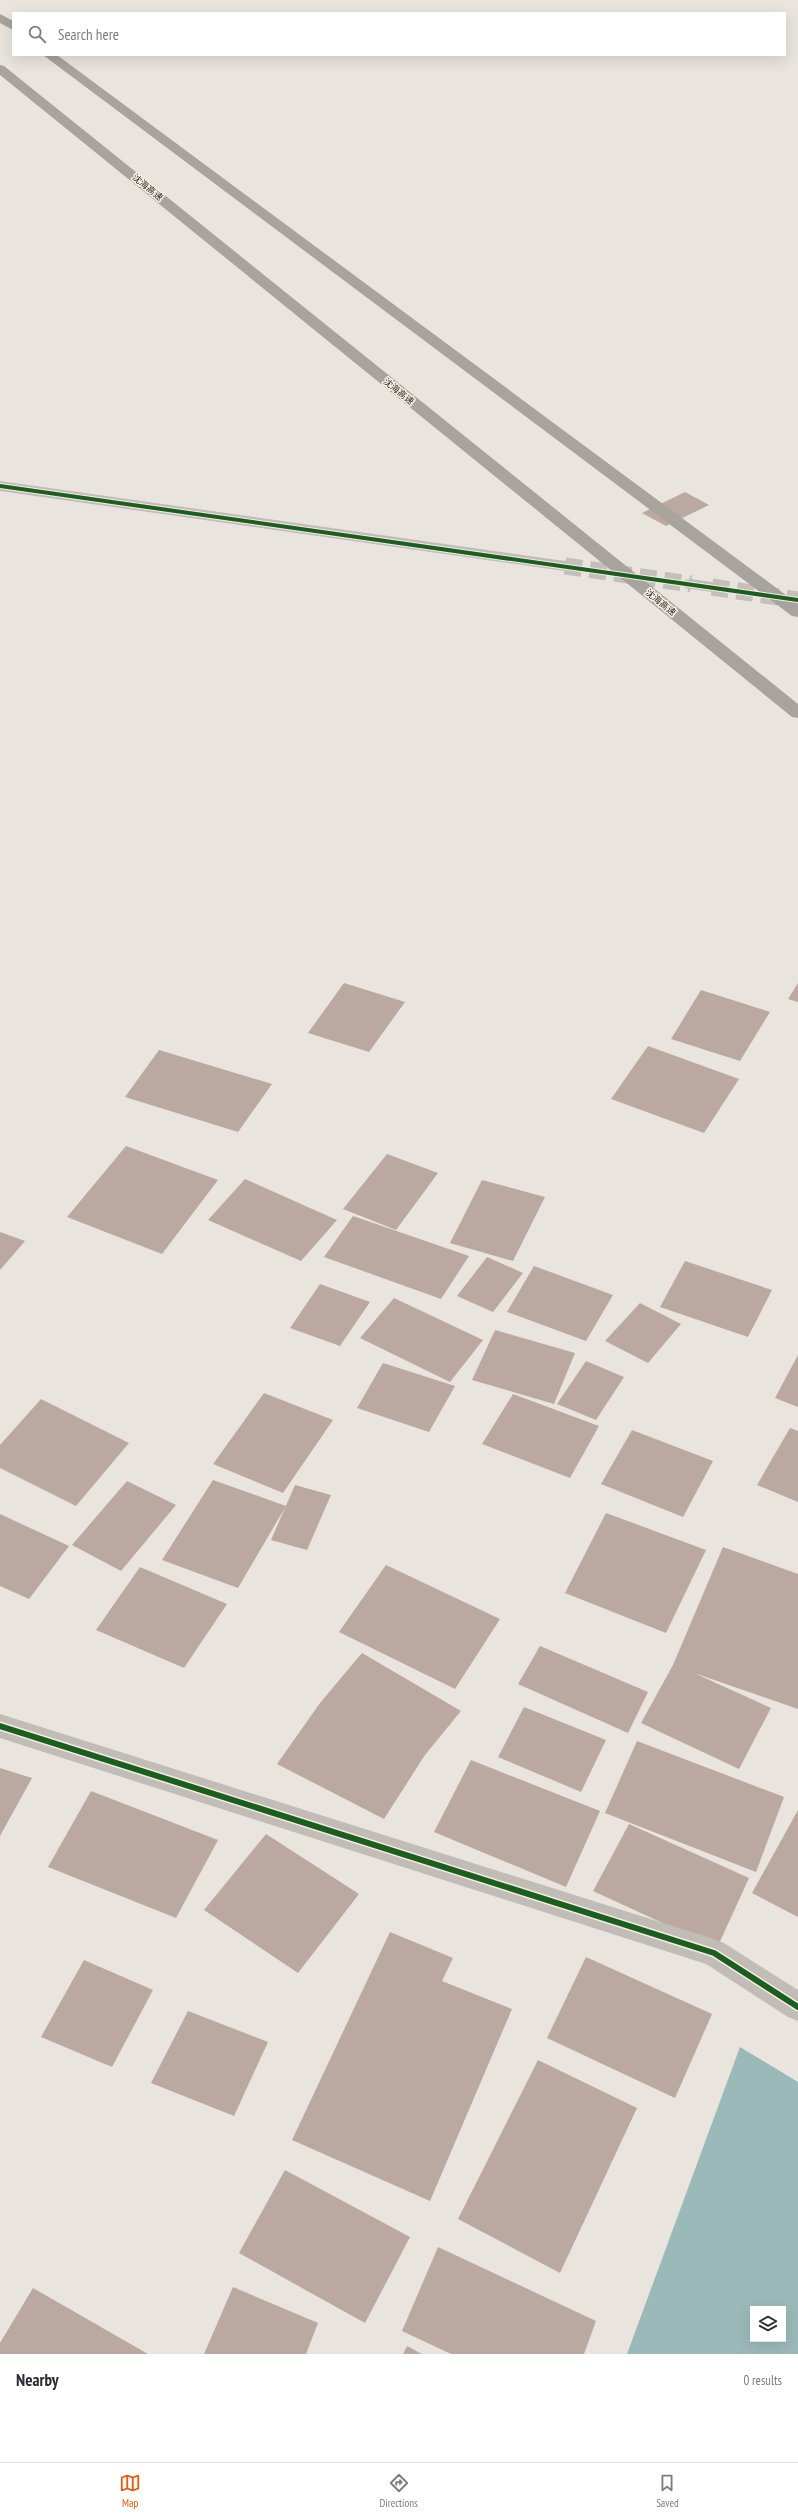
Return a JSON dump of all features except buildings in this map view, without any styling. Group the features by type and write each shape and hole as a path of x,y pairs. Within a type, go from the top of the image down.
{"highway":[{"path":"0,17 12,26"},
{"path":"50,56 137,122 798,612"},
{"name":"沈海高速","path":"0,70 85,136 798,713"}],"street":[{"path":"0,486 565,566"},
{"path":"691,584 712,587"},
{"path":"0,1726 714,1953 798,2008"}],"water":[{"path":"740,2047 798,2082 798,2354 627,2354"}],"tunnel":[{"path":"565,566 691,584"},
{"path":"712,587 798,600"}],"cycle path":[{"path":"0,486 798,600"},
{"path":"0,1726 714,1953 798,2007"}]}
